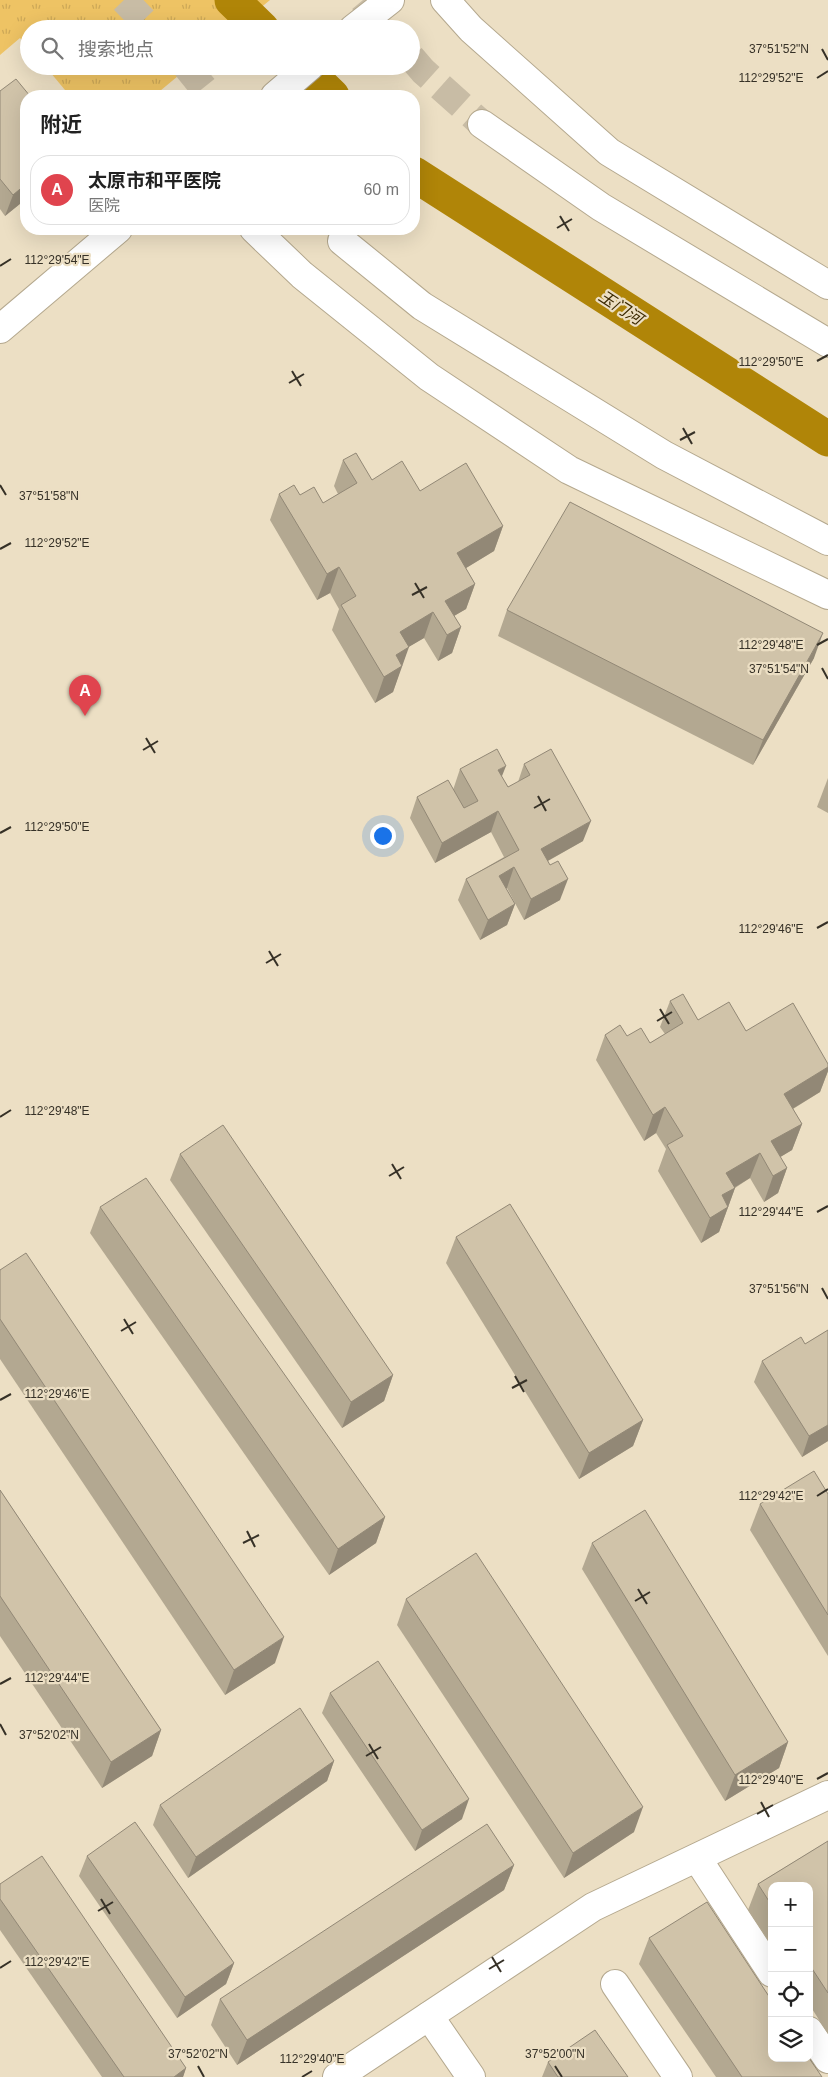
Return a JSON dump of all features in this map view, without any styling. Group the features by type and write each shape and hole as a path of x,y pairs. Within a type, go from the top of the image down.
{"street":[{"path":"365,20 390,0"},
{"path":"444,0 471,29 609,152 828,285"},
{"path":"282,90 300,75"},
{"path":"482,124 602,206 828,343"},
{"path":"0,329 111,235"},
{"path":"260,235 302,275 429,377 569,470 828,595"},
{"path":"342,241 422,306 656,450 828,541"},
{"path":"338,2077 592,1907 828,1795"},
{"path":"697,1858 771,1972"},
{"path":"616,1984 678,2077"},
{"path":"429,2016 471,2077"},
{"path":"813,2036 828,2059"}],"green space":[{"path":"0,0 270,0 246,20 20,20 20,38 0,55"},
{"path":"52,75 179,75 161,90 65,90"}],"building":[{"path":"16,79 25,90 20,90 20,189 13,195 0,179 0,91"},
{"path":"356,453 372,480 402,461 420,491 466,463 503,526 457,553 475,584 445,601 461,627 447,635 433,612 400,632 409,647 396,655 402,666 384,677 341,605 356,596 339,567 327,574 279,494 294,485 300,495 314,487 323,503 357,483 343,460"},
{"path":"570,502 823,633 763,740 507,610"},
{"path":"497,749 506,766 498,770 508,787 530,775 524,764 551,749 591,821 541,849 550,865 558,861 568,879 531,899 514,867 499,876 515,904 488,920 466,879 519,850 498,811 442,843 417,797 448,780 464,808 478,801 460,769"},
{"path":"683,994 698,1020 729,1002 746,1031 793,1003 828,1064 828,1067 784,1094 802,1124 771,1141 787,1168 773,1176 760,1153 726,1173 735,1188 722,1195 728,1207 710,1218 667,1145 683,1136 665,1107 653,1115 605,1035 620,1025 627,1036 641,1028 650,1043 683,1023 670,1001"},
{"path":"223,1125 393,1375 351,1402 180,1154"},
{"path":"146,1178 385,1517 338,1549 100,1207"},
{"path":"510,1204 643,1420 589,1453 456,1237"},
{"path":"26,1253 284,1637 234,1670 0,1319 0,1270"},
{"path":"828,1330 828,1425 809,1436 762,1361 801,1337 805,1344"},
{"path":"814,1471 828,1494 828,1615 760,1504"},
{"path":"0,1490 161,1730 111,1762 0,1596"},
{"path":"645,1510 788,1742 735,1775 592,1543"},
{"path":"476,1553 643,1807 573,1853 406,1599"},
{"path":"378,1661 469,1799 422,1830 330,1693"},
{"path":"300,1708 334,1761 196,1857 160,1805"},
{"path":"135,1822 234,1963 185,1997 87,1856"},
{"path":"487,1824 514,1865 247,2040 220,1999"},
{"path":"828,1841 828,1993 813,1970 813,1882 768,1882 768,1900 758,1884"},
{"path":"42,1856 186,2068 174,2077 124,2077 0,1899 0,1884"},
{"path":"707,1902 768,1995 768,2062 812,2062 822,2077 742,2077 649,1938"},
{"path":"595,2030 628,2077 558,2077 548,2062"}],"waterway":[{"name":"玉门河","path":"232,0 253,20"},
{"name":"玉门河","path":"310,75 326,90"},
{"name":"玉门河","path":"420,178 828,439"}],"tunnel":[{"path":"124,0 143,20"},
{"path":"363,0 380,20"},
{"path":"420,68 482,124"},
{"path":"193,75 205,90"}],"place":[{"name":"太原市和平医院","path":"85,716"}]}
